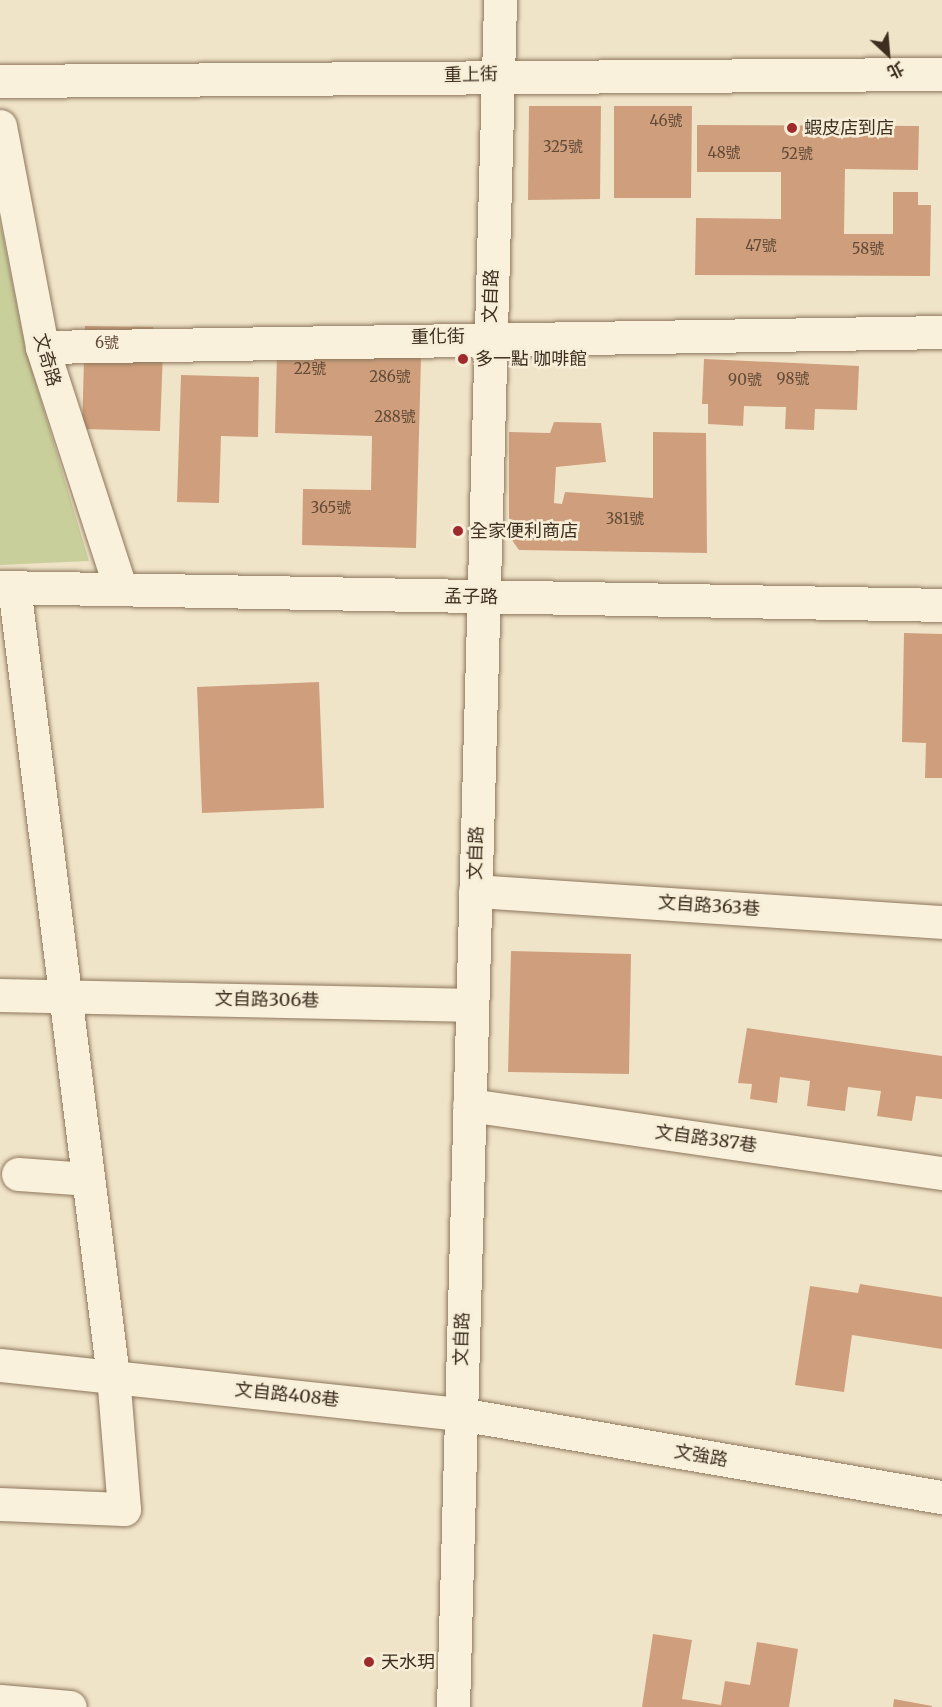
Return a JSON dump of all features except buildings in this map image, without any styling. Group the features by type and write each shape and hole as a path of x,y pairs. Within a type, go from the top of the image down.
{"street":[{"name":"文自路","path":"453,1707 500,0"},
{"name":"重上街","path":"0,81 498,75 942,74"},
{"name":"文奇路","path":"0,126 42,347 120,587"},
{"name":"重化街","path":"42,347 490,335 942,332"},
{"name":"孟子路","path":"7,587 120,587 483,598 942,605"},
{"path":"0,1504 124,1509 113,1376 7,587"},
{"name":"文自路363巷","path":"475,891 942,922"},
{"name":"文自路306巷","path":"0,995 472,1005"},
{"name":"文自路387巷","path":"469,1105 942,1173"},
{"path":"18,1174 87,1179"},
{"name":"文自路408巷","path":"0,1365 460,1414"},
{"name":"文強路","path":"460,1414 942,1497"},
{"path":"0,1701 70,1707"}],"green space":[{"path":"0,221 25,347 89,561 0,565"}],"place":[{"name":"蝦皮店到店","path":"792,128"},
{"name":"多一點 咖啡館","path":"463,359"},
{"name":"全家便利商店","path":"458,531"},
{"name":"天水玥","path":"369,1662"}]}
